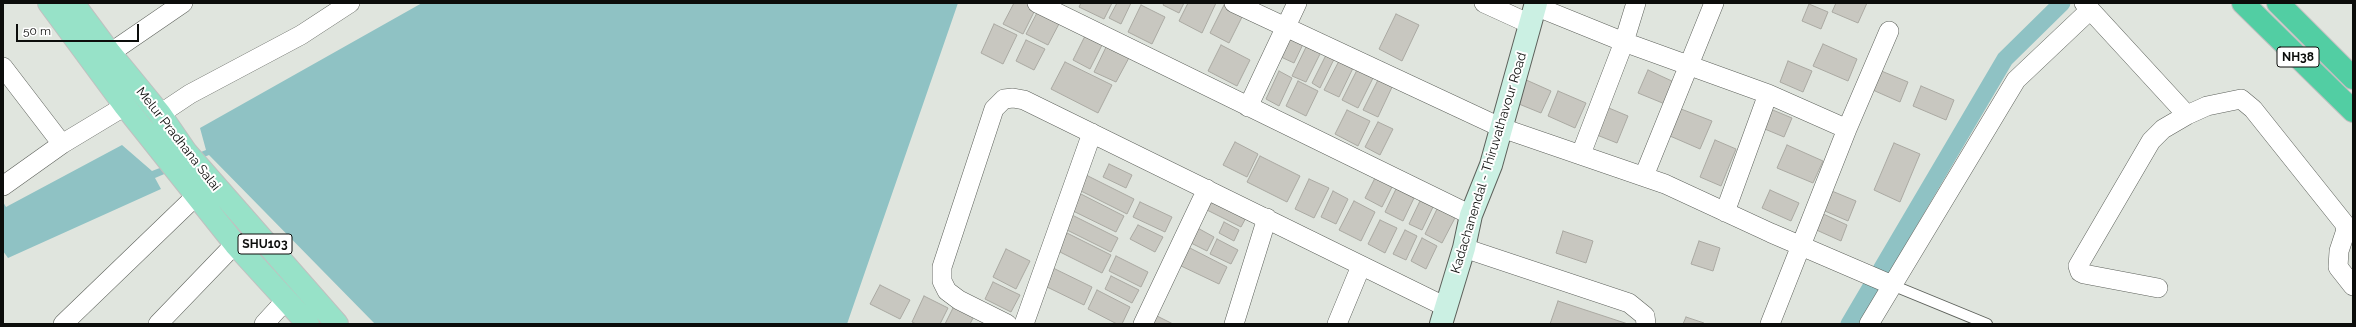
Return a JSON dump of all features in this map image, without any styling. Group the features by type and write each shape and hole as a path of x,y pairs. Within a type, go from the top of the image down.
{"highway":[{"name":"NH38","path":"2243,3 2353,111"},
{"name":"NH38","path":"2278,3 2353,78"}],"main road":[{"name":"Melur Pradhana Salai","path":"49,3 125,106 183,162 337,324"},
{"name":"Melur Pradhana Salai","path":"73,3 110,53 160,114 183,162 196,195 235,244 308,324"},
{"name":"Kadachanendal - Thiruvathavour Road","path":"1444,316 1464,248 1471,215 1491,165 1534,11"}],"street":[{"path":"110,53 183,3"},
{"path":"160,114 190,94 302,35 350,3"},
{"path":"1037,3 1471,215"},
{"path":"1234,3 1502,128 1644,176 1883,281"},
{"path":"1248,107 1297,3"},
{"path":"1484,3 1534,11 1689,64 1768,94 1847,129"},
{"path":"1581,154 1624,42 1636,3"},
{"path":"1644,176 1714,3"},
{"path":"1870,324 1883,281 2016,80 2087,5 2187,114"},
{"path":"1770,324 1847,129 1889,31"},
{"path":"3,67 62,144"},
{"path":"1725,212 1768,94"},
{"path":"1008,324 959,300 948,291 942,281 944,256 994,109 1004,99 1024,100 1267,218 1361,266 1444,316"},
{"path":"2158,288 2084,274 2080,272 2078,266 2151,141 2163,129 2187,114 2207,106 2241,99 2253,109 2344,223 2346,230 2339,251 2338,267 2353,286"},
{"path":"3,186 62,144 125,106"},
{"path":"1024,324 1092,133"},
{"path":"1143,324 1208,189"},
{"path":"63,324 196,195"},
{"path":"1234,324 1267,218"},
{"path":"158,324 235,244"},
{"path":"1464,248 1629,303 1645,316 1646,324"},
{"path":"1337,324 1361,266"},
{"path":"264,324 286,300"}],"lane":[{"path":"1883,281 1987,324"}],"water":[{"path":"422,3 958,3 847,324 375,324 209,155 155,178 161,189 8,258 3,251 3,202 6,207 122,145 152,171 206,150 200,128"}],"building":[{"path":"1014,3 1027,3 1036,8 1023,34 1003,24"},
{"path":"1081,3 1112,3 1104,19 1079,7"},
{"path":"1117,3 1131,3 1121,24 1109,18"},
{"path":"1164,3 1184,3 1179,13 1163,5"},
{"path":"1188,3 1216,3 1202,33 1179,21"},
{"path":"1225,3 1245,11 1229,43 1210,33"},
{"path":"1836,3 1867,3 1858,23 1832,12"},
{"path":"1809,4 1828,12 1821,29 1802,21"},
{"path":"1141,5 1165,17 1152,44 1128,32"},
{"path":"1039,9 1061,20 1048,45 1026,34"},
{"path":"1396,14 1419,25 1402,61 1379,49"},
{"path":"994,24 1017,35 1003,64 981,53"},
{"path":"1086,34 1103,43 1090,69 1073,60"},
{"path":"1292,34 1305,40 1294,63 1281,57"},
{"path":"1026,40 1045,49 1034,70 1016,61"},
{"path":"1108,43 1131,54 1116,82 1094,72"},
{"path":"1308,43 1322,50 1306,82 1292,76"},
{"path":"1823,44 1857,59 1848,81 1813,66"},
{"path":"1221,45 1250,60 1237,86 1208,71"},
{"path":"1328,51 1336,55 1320,88 1312,83"},
{"path":"1340,59 1354,66 1339,97 1324,90"},
{"path":"1788,61 1812,71 1803,92 1780,82"},
{"path":"1065,62 1112,85 1098,113 1051,89"},
{"path":"1359,66 1375,74 1358,108 1342,100"},
{"path":"1874,68 1908,82 1900,102 1866,87"},
{"path":"1648,70 1674,82 1665,104 1638,93"},
{"path":"1279,71 1292,78 1279,106 1266,99"},
{"path":"1379,78 1393,85 1378,117 1363,110"},
{"path":"1524,79 1551,91 1541,113 1514,102"},
{"path":"1298,81 1318,91 1306,116 1286,106"},
{"path":"1921,86 1954,100 1946,120 1913,106"},
{"path":"1558,91 1586,103 1575,128 1548,116"},
{"path":"1604,106 1628,116 1617,143 1592,133"},
{"path":"1768,108 1792,118 1784,137 1760,127"},
{"path":"1681,109 1712,121 1700,149 1670,136"},
{"path":"1347,110 1370,121 1358,146 1335,134"},
{"path":"1378,122 1393,129 1380,155 1365,147"},
{"path":"1715,140 1736,149 1721,186 1700,177"},
{"path":"1235,142 1258,154 1247,177 1223,165"},
{"path":"1894,143 1920,154 1900,202 1874,190"},
{"path":"1787,145 1823,161 1813,183 1777,168"},
{"path":"1260,156 1300,176 1287,202 1247,182"},
{"path":"1109,164 1132,175 1126,188 1103,177"},
{"path":"1086,175 1134,199 1127,214 1079,190"},
{"path":"1376,176 1393,185 1382,207 1365,198"},
{"path":"1309,179 1329,188 1314,218 1295,209"},
{"path":"1396,189 1414,198 1403,221 1385,212"},
{"path":"1827,189 1856,201 1848,221 1818,208"},
{"path":"1770,190 1799,203 1791,221 1762,208"},
{"path":"1333,191 1348,199 1336,224 1321,217"},
{"path":"1077,192 1124,216 1116,232 1069,209"},
{"path":"1212,196 1248,214 1241,227 1205,209"},
{"path":"1354,201 1375,212 1361,241 1339,230"},
{"path":"1420,201 1433,207 1422,230 1409,224"},
{"path":"1140,202 1172,217 1165,232 1133,217"},
{"path":"1438,207 1456,216 1442,243 1425,234"},
{"path":"1819,212 1847,225 1841,241 1812,228"},
{"path":"1068,213 1118,238 1111,252 1061,227"},
{"path":"1380,220 1397,228 1385,253 1368,244"},
{"path":"1224,222 1239,230 1234,241 1219,233"},
{"path":"1138,225 1163,237 1155,252 1130,239"},
{"path":"1194,226 1214,237 1207,251 1187,241"},
{"path":"1405,230 1417,236 1406,260 1393,254"},
{"path":"1563,231 1593,241 1586,263 1556,253"},
{"path":"1067,233 1111,255 1102,273 1058,251"},
{"path":"1422,238 1437,246 1426,269 1411,261"},
{"path":"1217,239 1238,250 1231,264 1210,254"},
{"path":"1699,241 1720,248 1713,271 1691,264"},
{"path":"1188,247 1227,267 1219,284 1179,265"},
{"path":"1006,249 1030,261 1016,289 993,277"},
{"path":"1116,256 1148,272 1141,287 1109,271"},
{"path":"1053,268 1092,287 1084,305 1045,286"},
{"path":"1111,276 1139,290 1132,303 1105,289"},
{"path":"993,282 1020,295 1011,312 985,299"},
{"path":"880,285 910,300 900,319 870,304"},
{"path":"1097,290 1130,307 1122,324 1117,324 1088,309"},
{"path":"924,296 948,308 940,324 916,324 912,322"},
{"path":"1558,301 1628,324 1550,324"},
{"path":"954,306 974,316 970,324 945,324"},
{"path":"1157,316 1173,324 1153,324"},
{"path":"1686,317 1704,323 1704,324 1683,324"}],"waterway":[{"path":"1849,324 2005,59 2062,3"}]}
